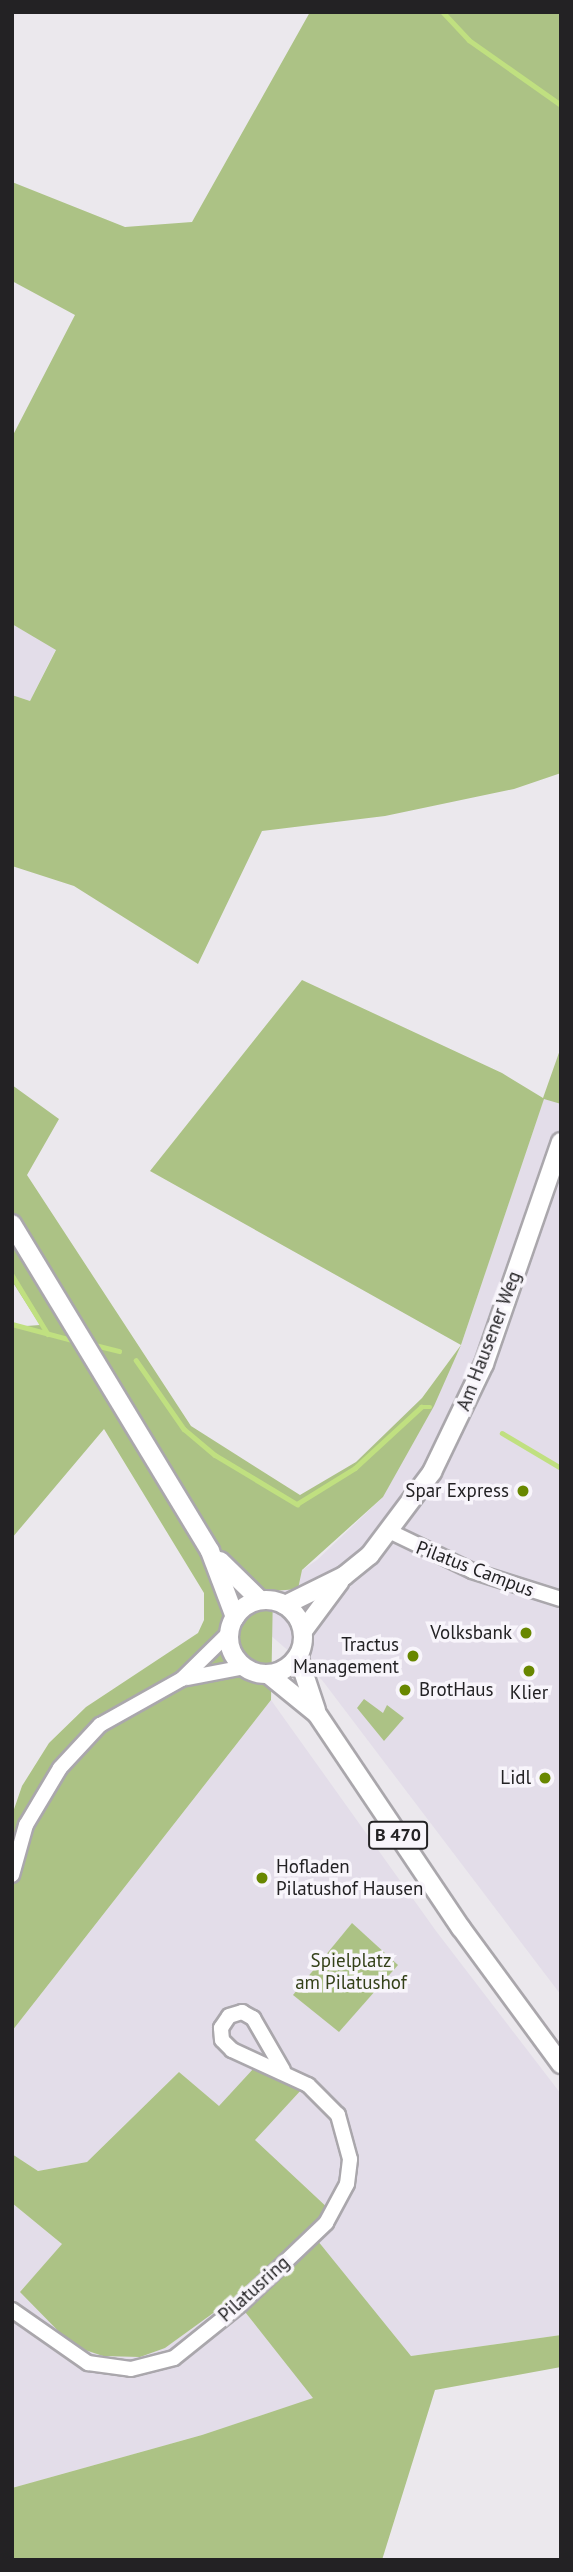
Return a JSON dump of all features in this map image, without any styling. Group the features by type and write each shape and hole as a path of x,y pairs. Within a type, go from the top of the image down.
{"main road":[{"name":"Am Hausener Weg","path":"344,1576 391,1532 432,1472 472,1395 559,1152"},
{"path":"12,1224 210,1551 232,1625 230,1646 245,1667 268,1674 279,1671 298,1656 303,1631 344,1576"},
{"path":"210,1551 260,1600 285,1605 344,1576"},
{"path":"232,1625 260,1600"},
{"path":"285,1605 303,1631"},
{"name":"B 470","path":"298,1656 317,1714 461,1928 561,2064"},
{"name":"B 470","path":"268,1674 317,1714"}],"street":[{"name":"Pilatus Campus","path":"391,1532 472,1571 561,1599"},
{"path":"12,1875 26,1825 60,1768 100,1725 182,1679 232,1625"},
{"path":"182,1679 245,1667"},
{"name":"Pilatusring","path":"12,2311 89,2363 131,2369 174,2358 240,2305 326,2223 347,2185 350,2159 338,2115 309,2085 282,2070 232,2050 222,2040 220,2028 229,2016 242,2012 253,2018 282,2070"}],"shaded area":[{"path":"12,624 56,649 30,701 12,695"},
{"path":"544,1098 561,1104 561,1995 322,1680 269,1634 273,1590 317,1560 383,1497 461,1345"},
{"path":"271,1700 436,1931 561,2094 561,2335 411,2356 308,2230 330,2211 179,2072 87,2162 38,2171 12,2154 12,2031"},
{"path":"12,2203 62,2244 165,2348 234,2298 314,2398 202,2435 12,2488"}],"green space":[{"path":"310,12 561,12 561,773 514,789 385,816 262,831 198,964 74,886 12,866 12,695 30,701 56,650 12,624 12,437 75,315 12,281 12,182 125,227 192,222"},
{"path":"302,980 502,1073 543,1098 561,1047 561,1104 544,1099 461,1345 150,1171"},
{"path":"12,1085 59,1119 27,1175 191,1426 300,1495 356,1462 422,1398 461,1345 434,1406 383,1497 302,1570 298,1589 273,1591 271,1700 12,2031 12,1815 22,1786 49,1743 86,1707 198,1633 204,1620 204,1593 104,1429 12,1538 12,1327 40,1325 12,1281"},
{"path":"364,1699 383,1713 387,1705 404,1718 384,1741 357,1708"},
{"name":"Spielplatz am Pilatushof","path":"352,1923 398,1965 339,2032 293,1995"},
{"path":"254,2068 302,2089 255,2140 331,2211 309,2230 411,2356 561,2335 561,2367 435,2390 382,2560 12,2560 12,2488 202,2435 313,2398 234,2298 165,2348 140,2357 103,2356 73,2346 20,2292 62,2244 12,2203 12,2154 38,2171 87,2162 179,2072 219,2106"}],"waterway":[{"path":"443,12 469,40 561,105"},
{"path":"12,1275 48,1334"},
{"path":"12,1324 76,1341"},
{"path":"91,1344 119,1351"},
{"path":"136,1360 184,1429 215,1455 297,1504 355,1468 421,1407 430,1407"},
{"path":"502,1433 561,1468"}],"place":[{"name":"Spar Express","path":"523,1491"},
{"name":"Volksbank","path":"526,1633"},
{"name":"Tractus Management","path":"413,1656"},
{"name":"Klier","path":"529,1671"},
{"name":"BrotHaus","path":"405,1690"},
{"name":"Lidl","path":"545,1778"},
{"name":"Hofladen Pilatushof Hausen","path":"262,1878"}]}
